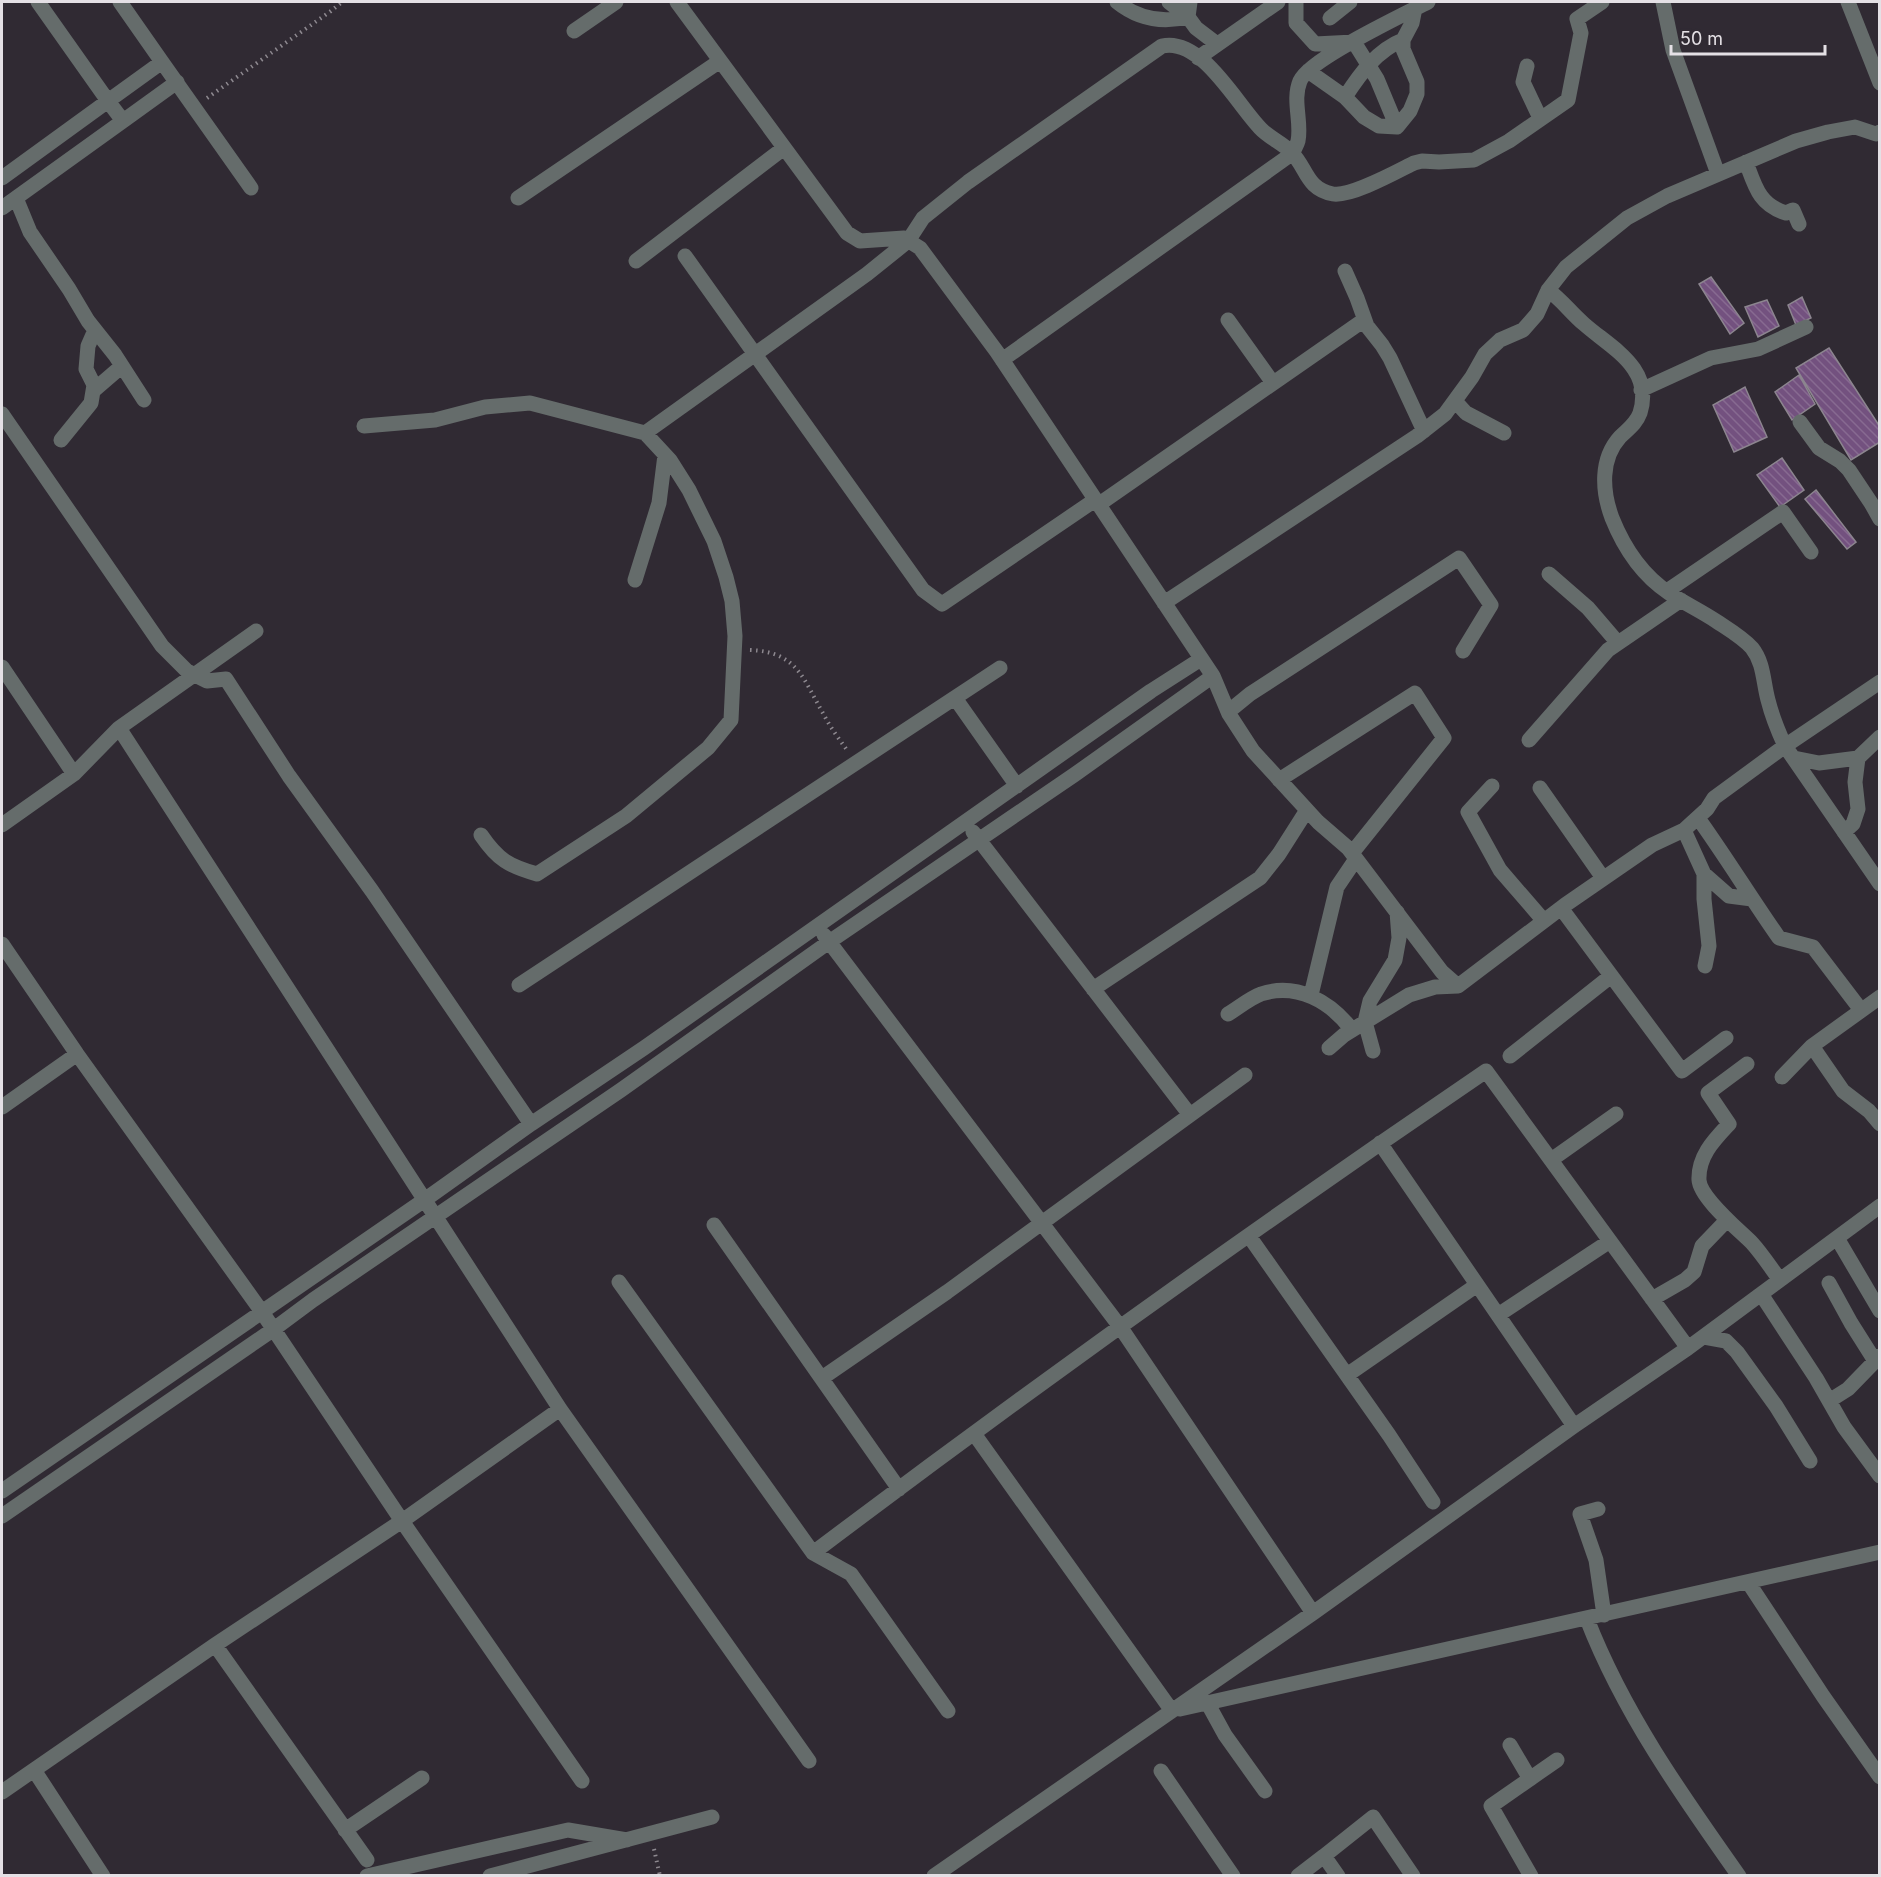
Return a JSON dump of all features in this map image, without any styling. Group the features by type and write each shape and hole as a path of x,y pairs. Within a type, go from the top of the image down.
{"street":[{"path":"38,2 123,121"},
{"path":"120,2 251,188"},
{"path":"574,31 616,2"},
{"path":"677,2 847,233 860,241 904,238 921,248 1002,360 1213,676 1228,712 1253,751 1307,810 1354,856 1442,972 1458,986"},
{"path":"1117,2 1136,13 1155,20 1172,21 1189,9"},
{"path":"1169,2 1189,9"},
{"path":"1198,58 1278,2"},
{"path":"1296,2 1296,23 1315,44 1354,42"},
{"path":"1330,18 1350,2"},
{"path":"645,433 867,274 908,241 923,218 968,182 1162,46 1171,44 1215,70 1260,128 1293,153 1310,182 1335,195 1358,189 1414,163 1474,160 1509,141 1568,100 1581,33 1577,19 1602,2"},
{"path":"1663,2 1673,50 1718,174"},
{"path":"1848,2 1880,83"},
{"path":"1002,360 1293,153 1298,139 1297,112 1300,81 1308,71 1354,42 1421,5"},
{"path":"1397,127 1410,111 1417,94 1417,82 1403,49 1403,40 1421,5"},
{"path":"1189,9 1196,28 1217,44"},
{"path":"1345,97 1368,64 1388,46 1403,40"},
{"path":"1354,42 1385,96 1397,127"},
{"path":"518,198 720,61"},
{"path":"4,173 162,62"},
{"path":"1527,66 1523,82 1540,118"},
{"path":"1308,71 1345,97 1359,112 1378,126 1397,127"},
{"path":"2,208 177,82"},
{"path":"1164,603 1424,431 1445,414 1472,377 1485,354 1500,340 1523,330 1537,314 1548,290 1566,267 1627,218 1667,196 1796,141 1856,127 1876,134 1880,132"},
{"path":"636,261 784,148"},
{"path":"1746,162 1763,200 1773,209 1786,213 1793,210 1799,224"},
{"path":"16,198 30,231 144,400"},
{"path":"685,256 923,590 942,604 1097,502 1364,320"},
{"path":"1345,271 1364,320 1386,351 1424,431"},
{"path":"1548,290 1632,364 1638,378 1641,390 1640,412 1634,424 1612,447 1604,471 1611,515 1635,561 1644,572 1667,591 1744,640 1754,651 1760,660 1776,726 1790,752 1880,884"},
{"path":"1228,320 1273,383"},
{"path":"1641,390 1711,358 1758,349 1806,327"},
{"path":"61,440 92,403 94,385 86,369 88,346 95,330"},
{"path":"93,391 122,366"},
{"path":"1455,401 1466,413 1504,433"},
{"path":"364,426 435,420 485,407 530,403 645,433 665,454 689,490 714,541 726,577 732,601 735,636 731,720 708,748 626,816 537,874 511,866 493,853 481,835"},
{"path":"2,414 162,646 187,671 207,681 225,679 289,777 372,891 531,1124"},
{"path":"1800,422 1819,448 1840,461 1849,470 1880,519"},
{"path":"635,580 659,503 665,454"},
{"path":"1667,591 1783,512 1811,552"},
{"path":"1228,712 1250,694 1459,558 1491,605 1463,651"},
{"path":"1549,574 1588,608 1618,643"},
{"path":"1529,740 1608,650 1681,600"},
{"path":"2,825 74,774 119,728 256,631"},
{"path":"2,1491 644,1048 1151,691 1201,659"},
{"path":"2,667 74,774"},
{"path":"519,985 1000,668"},
{"path":"2,1516 621,1090 829,942 1074,775 1213,676"},
{"path":"1329,1048 1409,995 1435,987 1458,986 1561,908 1652,844 1684,831 1707,809 1714,798 1790,752 1880,682"},
{"path":"1279,780 1415,693 1444,738 1354,856 1337,887 1326,941 1311,995"},
{"path":"955,698 1017,786"},
{"path":"119,728 423,1201 560,1409 809,1761"},
{"path":"1790,752 1819,763 1858,758 1880,737"},
{"path":"1844,832 1852,824 1858,809 1855,782 1858,758"},
{"path":"1492,786 1468,812 1500,870 1544,921"},
{"path":"1540,788 1604,878"},
{"path":"1094,989 1260,878 1279,854 1307,810"},
{"path":"1698,818 1728,859 1779,938 1813,947 1861,1010"},
{"path":"966,822 1190,1115"},
{"path":"1684,831 1704,874 1729,896 1752,899"},
{"path":"1704,874 1709,946 1705,966"},
{"path":"1561,908 1682,1071 1726,1038"},
{"path":"1359,1026 1370,1001 1395,960 1399,938 1397,912"},
{"path":"816,926 1121,1328 1313,1613"},
{"path":"2,944 77,1054 274,1329 402,1521 582,1781"},
{"path":"1510,1056 1611,976"},
{"path":"1228,1014 1261,994 1300,992 1311,995 1359,1026 1373,1052"},
{"path":"1782,1077 1812,1046 1880,996"},
{"path":"1812,1046 1843,1091 1869,1111 1880,1124"},
{"path":"2,1107 77,1054"},
{"path":"1796,1062 1828,1070"},
{"path":"1748,1064 1708,1093 1729,1124 1711,1144 1701,1160 1698,1182 1707,1197 1753,1244 1780,1280"},
{"path":"813,1553 1249,1236 1486,1071 1688,1348"},
{"path":"822,1378 1042,1225 1245,1075"},
{"path":"1551,1160 1616,1114"},
{"path":"1380,1143 1574,1426"},
{"path":"934,1875 1313,1613 1574,1426 1704,1337 1880,1206"},
{"path":"1652,1299 1685,1280 1694,1272 1702,1246 1727,1220"},
{"path":"714,1225 899,1489"},
{"path":"1249,1236 1433,1502"},
{"path":"1837,1238 1880,1311"},
{"path":"1498,1314 1610,1241"},
{"path":"619,1282 813,1553 851,1574 948,1711"},
{"path":"1829,1283 1851,1323 1877,1359 1848,1389 1829,1401"},
{"path":"1347,1375 1477,1284"},
{"path":"1761,1294 1844,1427 1880,1476"},
{"path":"1704,1337 1726,1341 1737,1352 1754,1373 1810,1461"},
{"path":"2,1792 215,1645 402,1521 560,1409"},
{"path":"975,1435 1172,1711"},
{"path":"1598,1509 1580,1514 1596,1560 1604,1615"},
{"path":"1172,1711 1880,1551"},
{"path":"1748,1582 1880,1777"},
{"path":"1587,1619 1628,1708 1687,1801 1738,1875"},
{"path":"215,1645 345,1830 367,1868 568,1830 627,1840"},
{"path":"1208,1704 1225,1735 1265,1791"},
{"path":"1510,1745 1530,1779"},
{"path":"1532,1875 1491,1806 1557,1760"},
{"path":"34,1770 103,1875"},
{"path":"1161,1771 1233,1875"},
{"path":"345,1830 422,1778"},
{"path":"490,1875 712,1817"},
{"path":"1298,1875 1373,1817 1413,1875"},
{"path":"1324,1856 1338,1875"}],"path":[{"path":"194,107 342,2"},
{"path":"734,649 760,650 782,656 802,675 824,716 857,762"},
{"path":"650,1834 660,1875"}],"building":[{"path":"1711,277 1744,323 1730,334 1699,284"},
{"path":"1802,297 1811,318 1796,325 1788,305"},
{"path":"1767,300 1779,326 1758,337 1745,307"},
{"path":"1829,348 1880,427 1880,442 1851,460 1796,368"},
{"path":"1799,375 1815,404 1792,420 1775,392"},
{"path":"1745,387 1767,437 1734,452 1713,405"},
{"path":"1782,458 1804,490 1780,507 1757,475"},
{"path":"1816,490 1856,542 1847,549 1805,499"}]}
